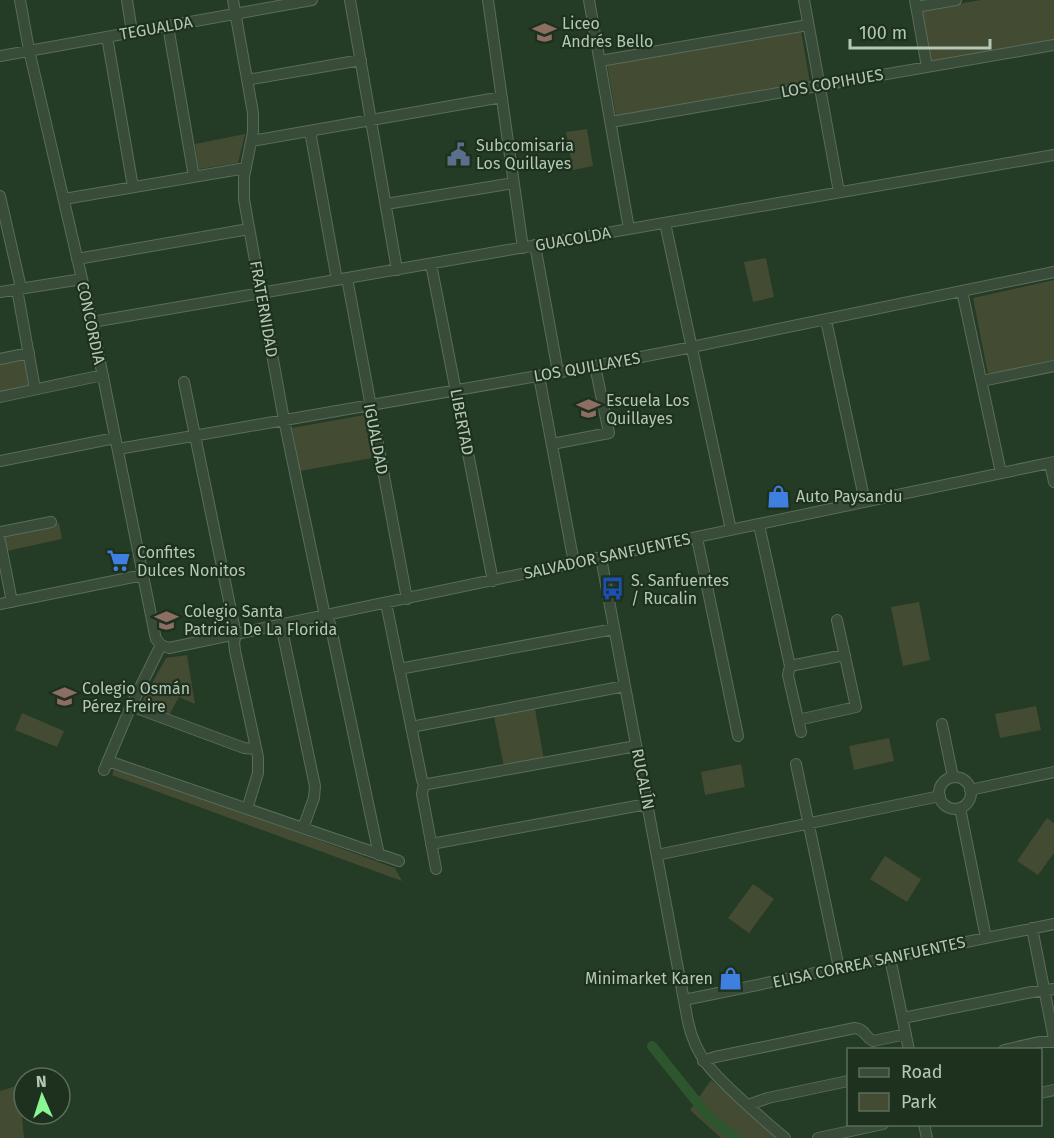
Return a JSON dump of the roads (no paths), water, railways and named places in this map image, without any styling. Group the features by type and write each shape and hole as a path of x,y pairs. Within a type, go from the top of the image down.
{"street":[{"name":"CONCORDIA","path":"20,0 29,50 92,321 155,635 161,645"},
{"path":"127,0 132,32"},
{"name":"FRATERNIDAD","path":"233,0 253,113 252,141 244,187 249,229 284,420 324,616 331,628 379,855"},
{"name":"TEGUALDA","path":"0,56 312,0"},
{"path":"350,0 398,270"},
{"path":"488,0 523,248"},
{"path":"589,0 630,229"},
{"path":"804,0 839,192"},
{"path":"927,67 916,3 956,0"},
{"path":"600,61 808,25"},
{"path":"168,26 194,177"},
{"path":"107,37 133,187"},
{"name":"LOS COPIHUES","path":"611,122 1054,45"},
{"path":"247,80 360,60"},
{"path":"252,141 502,97"},
{"name":"IGUALDAD","path":"310,131 370,405 407,599"},
{"name":"GUACOLDA","path":"92,321 1054,155"},
{"path":"64,199 246,168"},
{"path":"386,204 514,183"},
{"path":"0,195 19,289 35,389"},
{"path":"665,223 731,530"},
{"path":"77,259 249,229"},
{"path":"535,245 558,372"},
{"name":"LIBERTAD","path":"431,264 493,580"},
{"name":"LOS QUILLAYES","path":"118,449 692,348 1054,272"},
{"path":"0,292 82,279"},
{"path":"962,291 1001,473"},
{"path":"826,320 865,502"},
{"path":"0,359 28,353"},
{"path":"552,444 609,433 595,366"},
{"path":"981,381 1054,366"},
{"path":"0,397 103,375"},
{"path":"538,376 574,563"},
{"path":"184,382 236,635 235,651 259,762 247,809"},
{"path":"0,461 115,438"},
{"path":"1052,463 1054,482"},
{"name":"SALVADOR SANFUENTES","path":"161,645 174,648 1052,463"},
{"path":"0,532 51,522"},
{"path":"759,525 790,666 788,675 801,732"},
{"path":"697,538 738,736"},
{"path":"0,541 12,602"},
{"name":"RUCALÍN","path":"601,558 693,1041 716,1076 785,1138"},
{"path":"0,604 143,575"},
{"path":"386,603 424,784 422,794 436,869"},
{"path":"798,720 856,707 837,620"},
{"path":"281,625 315,786 314,798 303,828"},
{"path":"399,669 615,629"},
{"path":"161,645 131,706 106,765 247,809 399,861"},
{"path":"790,666 845,655"},
{"path":"411,727 625,686"},
{"path":"131,706 244,748 256,749"},
{"path":"942,724 953,777"},
{"path":"424,784 636,746"},
{"path":"796,764 839,968"},
{"path":"970,789 1054,772"},
{"path":"953,777 963,779 970,789 970,799 960,808 948,807 940,796 941,785 953,777"},
{"path":"657,855 940,796"},
{"path":"431,844 647,804"},
{"path":"960,808 986,938"},
{"name":"ELISA CORREA SANFUENTES","path":"684,1000 1054,924"},
{"path":"1013,1048 1054,1041 1049,990 1032,928"},
{"path":"890,958 909,1048"},
{"path":"903,1018 1049,990"},
{"path":"704,1061 858,1028 873,1041 906,1034"},
{"path":"748,1105 768,1098 847,1081"},
{"path":"818,1138 878,1126"}],"waterway":[{"path":"652,1046 709,1117 735,1138"}],"place":[{"name":"Liceo Andrés Bello","path":"544,32"},
{"name":"Subcomisaria Los Quillayes","path":"458,154"},
{"name":"Escuela Los Quillayes","path":"588,409"},
{"name":"Auto Paysandu","path":"778,496"},
{"name":"Confites Dulces Nonitos","path":"119,561"},
{"name":"S. Sanfuentes / Rucalin","path":"613,589"},
{"name":"Colegio Santa Patricia De La Florida","path":"166,620"},
{"name":"Colegio Osmán Pérez Freire","path":"64,697"},
{"name":"Minimarket Karen","path":"731,978"}]}
